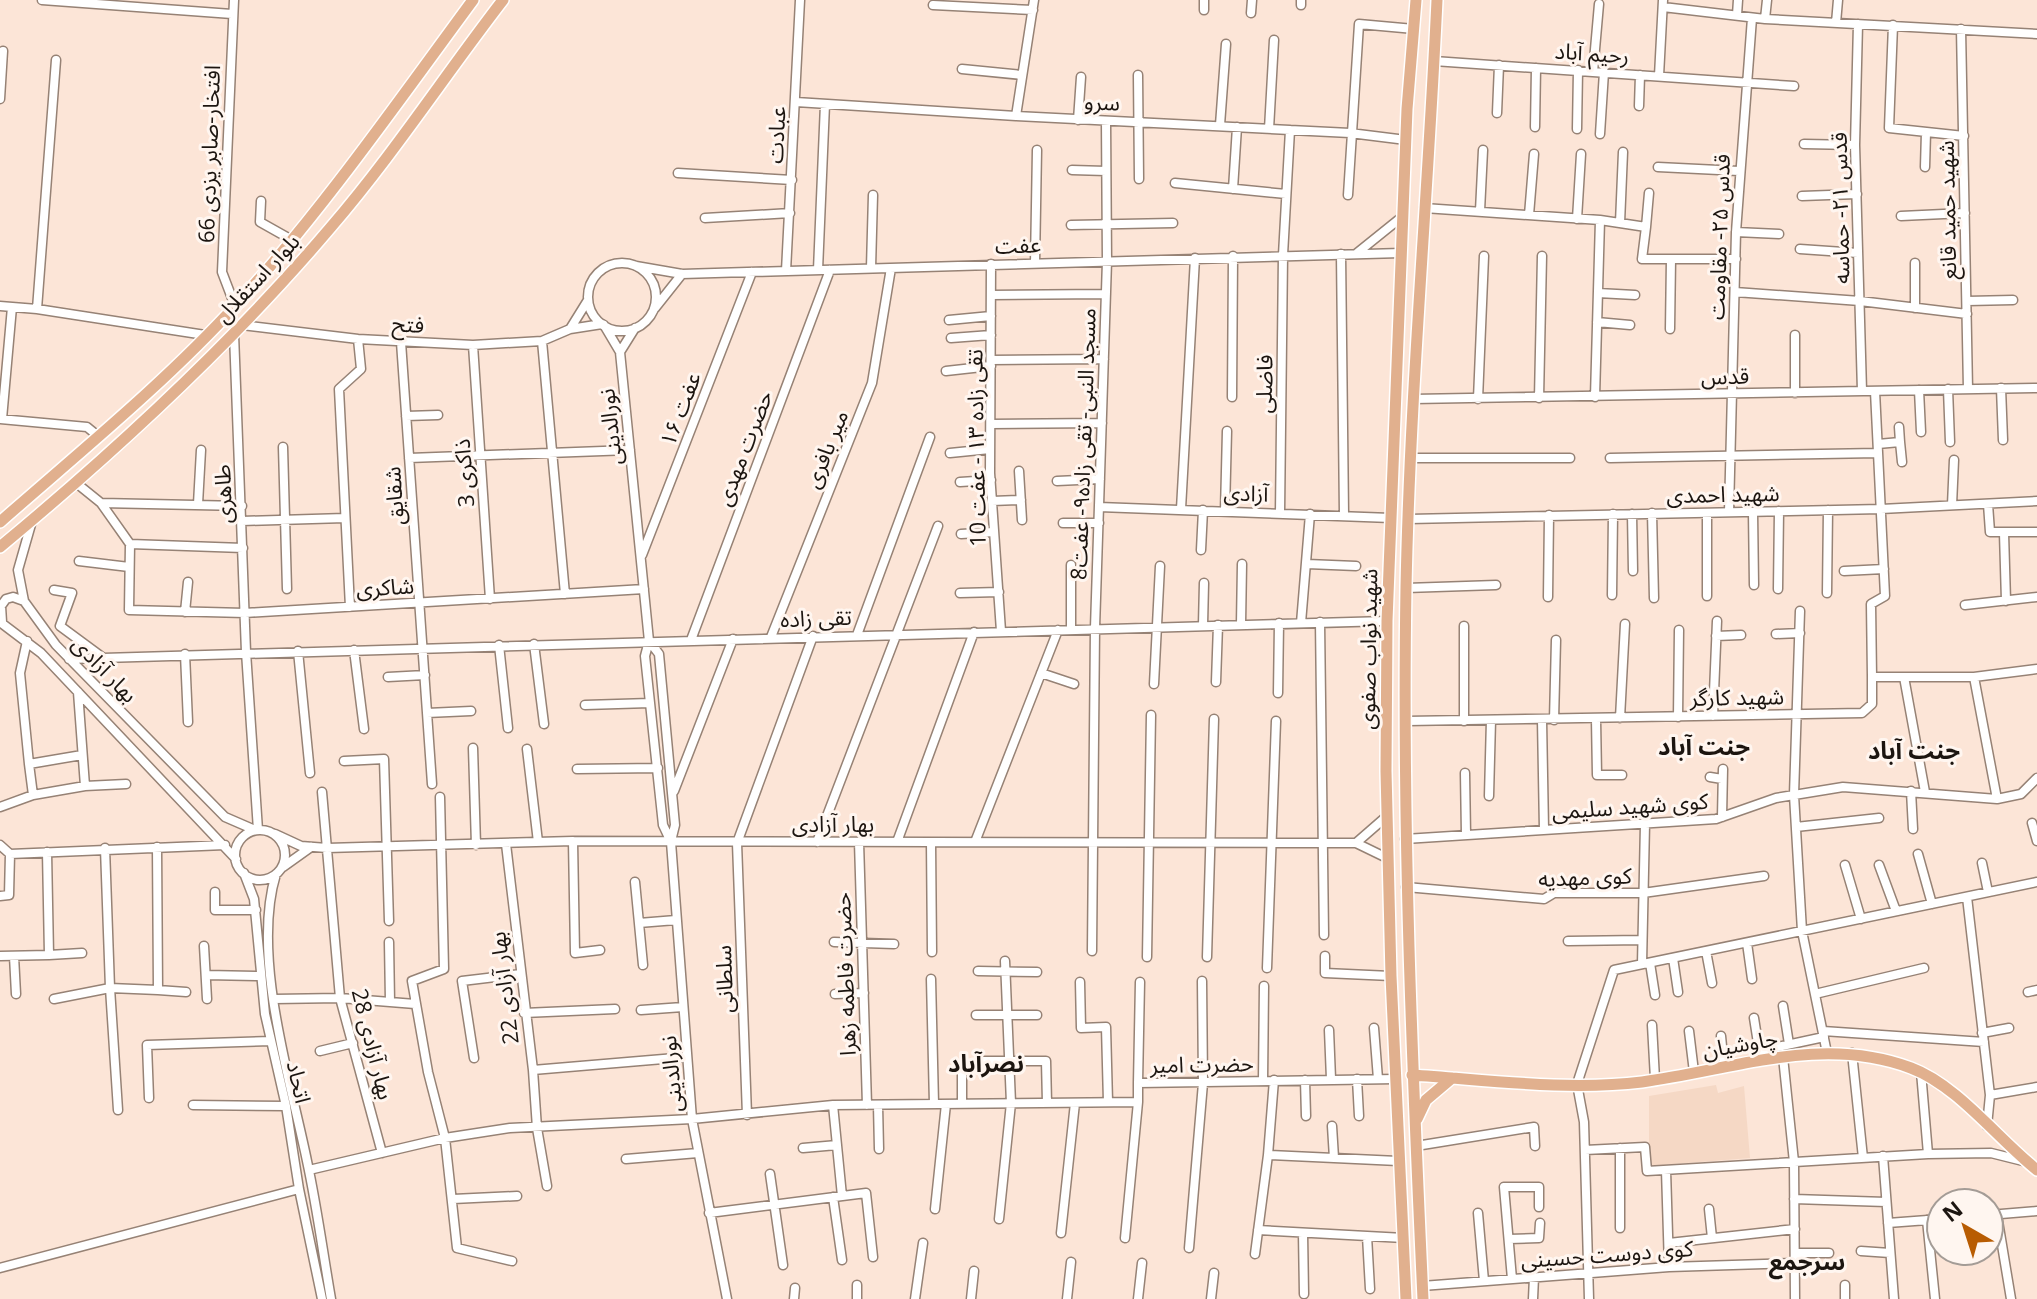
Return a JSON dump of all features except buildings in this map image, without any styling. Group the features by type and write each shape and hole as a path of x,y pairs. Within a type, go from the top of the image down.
{"main road":[{"name":"بلوار استقلال","path":"0,522 147,391 235,306 292,240 473,0"},
{"name":"بلوار استقلال","path":"0,547 160,405 238,329 332,227 503,0"},
{"name":"شهید نواب صفوی","path":"1406,1299 1391,976 1387,621 1407,109 1416,0"},
{"name":"شهید نواب صفوی","path":"1423,1299 1406,887 1406,588 1413,399 1437,0"},
{"path":"1409,79 1416,89 1424,90 1432,84"},
{"path":"1407,109 1415,103 1423,103 1430,109"},
{"path":"147,391 160,405"},
{"name":"چاوشیان","path":"1412,1075 1577,1084 1655,1079 1724,1067 1760,1056 1852,1053 1921,1072 1948,1091 2032,1166"},
{"path":"1415,1127 1418,1113 1426,1100 1452,1078"}],"street":[{"path":"42,0 146,3 232,14"},
{"name":"افتخار-صابر یزدی 66","path":"234,0 222,272 235,306"},
{"name":"عبادت","path":"786,271 799,0"},
{"path":"1251,13 1252,0"},
{"path":"1737,15 1738,0"},
{"path":"1765,19 1767,0"},
{"path":"1836,23 1838,0"},
{"path":"1593,72 1599,4"},
{"path":"1659,76 1663,4 1752,18 2037,34"},
{"path":"933,5 1034,5 1016,116"},
{"name":"قدس ۲۵- مقاومت","path":"1729,512 1736,232 1752,18"},
{"path":"1348,195 1359,24 1414,29"},
{"name":"قدس ۲۱- حماسه","path":"1858,24 1855,145 1862,391"},
{"path":"1893,25 1889,128 1964,136"},
{"name":"شهید حمید قانع","path":"1961,29 1968,389"},
{"path":"1269,129 1274,40"},
{"path":"1220,125 1226,44"},
{"path":"0,99 3,51"},
{"path":"37,309 56,60"},
{"name":"رحیم آباد","path":"1434,61 1794,86"},
{"path":"1497,113 1499,65"},
{"path":"1535,127 1536,68"},
{"path":"962,69 1022,75"},
{"path":"1577,129 1578,70"},
{"path":"1600,134 1604,72"},
{"path":"1138,75 1139,179"},
{"path":"1639,106 1640,75"},
{"path":"1078,120 1081,77"},
{"name":"سرو","path":"796,102 1350,133 1406,140"},
{"path":"818,270 825,104"},
{"name":"مسجد النبی- تقی زاده۹- عفت8","path":"1092,951 1095,628 1107,261 1106,121"},
{"path":"1233,189 1237,127"},
{"name":"فاضلی","path":"1280,513 1283,255 1290,130"},
{"path":"1925,167 1926,132"},
{"path":"1804,144 1855,145"},
{"path":"1035,263 1037,150"},
{"path":"1480,211 1483,150"},
{"path":"1620,223 1623,152"},
{"path":"1529,215 1534,154"},
{"path":"1577,219 1581,154"},
{"path":"1658,167 1739,171"},
{"path":"1072,170 1106,171"},
{"path":"678,173 792,180"},
{"path":"1175,183 1286,194"},
{"path":"1649,193 1642,259 1736,259"},
{"path":"1802,196 1857,194"},
{"path":"871,268 873,195"},
{"path":"261,201 260,222 292,240"},
{"path":"1424,208 1600,220 1646,227"},
{"path":"705,218 790,213"},
{"path":"1901,216 1965,213"},
{"path":"1356,253 1403,216"},
{"path":"1595,397 1600,220"},
{"path":"1071,225 1173,223"},
{"path":"1736,232 1779,234"},
{"path":"1800,249 1858,253"},
{"name":"عفت","path":"636,266 682,274 1401,253"},
{"path":"1341,254 1344,515"},
{"path":"1232,397 1233,256"},
{"path":"1478,399 1484,256"},
{"path":"1539,398 1542,256"},
{"path":"1181,509 1195,258"},
{"path":"1670,329 1671,259"},
{"path":"1915,263 1915,308"},
{"path":"570,329 588,300 593,279 602,269 615,264 636,266 649,277 654,287 655,303 651,314"},
{"name":"تقی زاده ۱۳ - عفت 10","path":"991,264 990,449 1001,631"},
{"name":"میر بافری","path":"771,637 872,383 891,268"},
{"name":"حضرت مهدی","path":"691,640 830,270"},
{"name":"عفت ۱۶","path":"641,558 752,272"},
{"path":"620,352 635,328 651,314 682,274"},
{"path":"1735,292 1860,301 1967,314"},
{"path":"1598,293 1635,295"},
{"path":"991,295 1106,294"},
{"path":"588,300 592,313 603,324 619,331 635,328"},
{"path":"1967,301 2013,300"},
{"path":"0,306 205,335"},
{"path":"12,307 1,419 87,427 98,436"},
{"path":"949,320 991,316"},
{"path":"1597,322 1630,325"},
{"name":"فتح","path":"238,329 473,345 542,341 570,329 603,324"},
{"name":"نورالدینی","path":"603,324 620,352 649,641 645,656 663,825 671,842"},
{"name":"طاهری","path":"238,329 246,652 256,830"},
{"path":"951,338 991,335"},
{"path":"1795,335 1795,393"},
{"path":"350,607 339,389 361,369 358,339"},
{"path":"542,341 565,594"},
{"name":"شقایق","path":"401,342 432,784"},
{"name":"ذاکری 3","path":"473,345 490,599"},
{"path":"946,371 991,363 1104,359"},
{"path":"2001,388 2003,440"},
{"name":"قدس","path":"1413,399 2037,388"},
{"path":"1948,389 1950,442"},
{"path":"1919,390 1921,432"},
{"path":"1844,571 1884,569 1875,391"},
{"path":"406,416 438,415"},
{"path":"991,424 1102,423"},
{"path":"1899,427 1902,462"},
{"path":"1225,511 1227,431"},
{"path":"857,635 930,437"},
{"path":"1610,458 1878,448 1900,442"},
{"path":"283,447 287,589"},
{"path":"950,453 990,449"},
{"path":"198,504 201,450"},
{"path":"409,458 630,450"},
{"path":"1412,458 1570,458"},
{"path":"1952,505 1954,460"},
{"path":"1019,471 1022,520"},
{"path":"1057,481 1100,479"},
{"path":"960,482 991,480"},
{"path":"75,482 101,503 130,544 129,567 79,561"},
{"path":"992,501 1021,500"},
{"name":"شهید احمدی","path":"1409,519 1881,509 2037,501"},
{"path":"101,503 242,506"},
{"path":"1988,504 1990,532 2037,532"},
{"name":"آزادی","path":"1099,507 1391,518"},
{"path":"1201,550 1203,510"},
{"path":"1827,593 1828,510"},
{"path":"1778,589 1779,511"},
{"path":"1753,512 1754,585"},
{"path":"1652,513 1654,598"},
{"path":"1707,513 1707,596"},
{"path":"1301,623 1310,514"},
{"path":"1612,595 1613,514"},
{"path":"1632,514 1633,571"},
{"path":"1548,597 1549,515"},
{"path":"242,521 345,518"},
{"path":"24,601 18,570 32,520"},
{"path":"1063,523 1099,523"},
{"path":"817,842 938,526"},
{"path":"961,534 994,532"},
{"path":"2004,533 2006,601"},
{"path":"130,544 243,548"},
{"path":"1241,624 1242,564"},
{"path":"1307,564 1356,566"},
{"path":"1071,565 1071,629"},
{"path":"1154,684 1160,566"},
{"name":"شاکری","path":"129,567 129,610 245,613 644,589"},
{"name":"شهید کارگر","path":"1407,721 1862,713 1872,704 1871,604 1885,596 1884,569"},
{"path":"185,612 188,582"},
{"path":"1203,625 1204,583"},
{"path":"1406,588 1496,585"},
{"path":"54,590 72,593 60,626 102,657"},
{"path":"960,593 999,592"},
{"path":"1,622 1,606 6,599 13,597 24,601"},
{"path":"1965,605 2037,597"},
{"name":"بهار آزادی","path":"24,601 69,659 225,817 256,830"},
{"path":"1800,611 1794,795 1802,931 1827,1053"},
{"name":"تقی زاده","path":"69,659 1387,621"},
{"path":"1713,716 1717,621"},
{"name":"بهار آزادی","path":"1,622 27,641 78,692 236,859"},
{"path":"1320,622 1324,935"},
{"path":"1278,693 1279,623"},
{"path":"1620,718 1625,624"},
{"path":"1216,682 1218,625"},
{"path":"1464,626 1464,721"},
{"path":"975,842 1058,630"},
{"path":"1678,717 1679,630"},
{"path":"897,842 974,632"},
{"path":"1776,634 1800,633"},
{"path":"1716,636 1741,635"},
{"path":"737,843 813,636"},
{"path":"673,794 733,639"},
{"path":"1554,720 1556,640"},
{"path":"27,641 20,673 33,795"},
{"name":"نورالدینی","path":"649,641 659,654 673,794 675,825 671,842 692,1119 727,1299"},
{"path":"534,644 544,724"},
{"path":"499,645 508,728"},
{"path":"354,650 364,729"},
{"path":"298,651 310,773"},
{"path":"185,654 188,722"},
{"path":"1872,677 1974,677 2037,669"},
{"path":"1041,673 1074,684"},
{"path":"388,677 425,675"},
{"path":"1904,677 1925,792"},
{"path":"1974,677 1997,799 2021,794 2037,778"},
{"path":"78,692 85,786"},
{"path":"585,705 650,703"},
{"path":"427,713 471,711"},
{"path":"1147,957 1151,715"},
{"path":"1207,957 1214,719"},
{"path":"1596,719 1597,775 1622,775"},
{"path":"1489,796 1491,720"},
{"path":"1542,720 1544,830"},
{"path":"1267,968 1276,721"},
{"path":"473,748 476,845"},
{"path":"527,749 538,842"},
{"path":"29,764 82,755"},
{"path":"344,761 384,759 389,921"},
{"path":"577,769 658,768"},
{"path":"1465,773 1466,835"},
{"path":"1710,777 1723,774 1722,817"},
{"path":"0,807 33,795 85,786 126,784"},
{"name":"کوی شهید سلیمی","path":"1405,839 1722,817 1776,798 1843,787 1997,799"},
{"path":"1911,791 1913,829"},
{"name":"بهار آزادی 28","path":"322,792 340,998 382,1153"},
{"path":"440,797 444,969 412,981 415,1004 445,1138 457,1248 512,1261"},
{"path":"1356,843 1387,816"},
{"path":"1796,827 1879,818"},
{"path":"2032,823 2037,841"},
{"path":"1645,824 1642,940 1655,995"},
{"path":"279,871 285,854 275,834 256,830 242,838 236,859 244,873 256,879 279,871 311,847"},
{"name":"بهار آزادی","path":"275,834 290,842 327,848 573,841 1356,843 1389,859"},
{"path":"573,841 575,953 600,950"},
{"name":"حضرت فاطمه زهرا","path":"859,842 867,1105"},
{"path":"931,842 932,952"},
{"name":"سلطانی","path":"737,843 747,1115"},
{"name":"بهار آزادی 22","path":"506,844 533,1070 687,1057"},
{"path":"0,845 10,854 225,845"},
{"path":"157,847 158,990"},
{"path":"105,848 118,1110"},
{"path":"47,852 49,955"},
{"path":"0,896 9,895 10,854"},
{"path":"1918,854 1932,904"},
{"path":"1982,863 1988,892"},
{"path":"1845,865 1861,919"},
{"path":"1879,865 1896,911"},
{"name":"اتحاد","path":"279,871 269,900 268,918 274,999 309,1170 331,1299"},
{"name":"اتحاد","path":"244,873 256,910 260,976 271,1041 322,1299"},
{"name":"کوی مهدیه","path":"1406,887 1544,899 1554,893 1643,893 1764,876"},
{"path":"635,882 643,965"},
{"path":"1589,1299 1584,1122 1577,1084 1614,970 2037,882"},
{"path":"215,892 215,910 256,910"},
{"path":"1967,897 1990,1095 1987,1126"},
{"path":"639,923 676,920"},
{"path":"1568,941 1642,940"},
{"path":"389,942 390,1002"},
{"path":"834,942 894,944"},
{"path":"1747,943 1752,979"},
{"path":"204,946 207,999"},
{"path":"1706,951 1712,983"},
{"path":"0,956 82,953"},
{"path":"14,956 16,994"},
{"path":"1325,956 1325,973 1391,976"},
{"path":"1673,958 1678,992"},
{"path":"978,971 1005,966 1037,972"},
{"path":"999,1219 1011,1103 1005,966"},
{"path":"1815,994 1924,968"},
{"path":"474,1058 462,981 520,974"},
{"path":"206,975 260,976"},
{"path":"931,979 934,1104"},
{"path":"1189,1248 1203,1083 1202,981"},
{"path":"1080,982 1081,1028 1106,1027 1108,1102"},
{"path":"1138,1083 1140,982"},
{"path":"1263,1081 1264,986"},
{"path":"54,999 110,988 186,992"},
{"path":"835,994 864,993"},
{"path":"274,999 340,998 415,1004"},
{"path":"1783,1006 1789,1044"},
{"path":"641,1010 683,1007"},
{"path":"524,1013 615,1009"},
{"path":"976,1015 1037,1015"},
{"path":"1754,1018 1760,1056 1823,1034 1983,1037 2009,1028"},
{"path":"1652,1025 1655,1079"},
{"path":"1374,1028 1378,1079"},
{"path":"1329,1030 1331,1079"},
{"path":"1689,1031 1694,1072"},
{"path":"1721,1036 1724,1067"},
{"path":"149,1098 147,1045 271,1041"},
{"path":"320,1051 353,1043"},
{"path":"1852,1053 1863,1158"},
{"path":"1783,1057 1794,1162 1795,1299"},
{"path":"979,1061 1046,1061 1047,1103"},
{"path":"533,1070 537,1128 547,1186"},
{"path":"1921,1072 1928,1154"},
{"path":"962,1074 962,1104"},
{"path":"1357,1079 1359,1116"},
{"name":"حضرت امیر","path":"309,1170 445,1138 510,1128 692,1119 833,1105 1138,1102 1138,1083 1396,1079"},
{"path":"1255,1254 1274,1080"},
{"path":"1305,1080 1306,1116"},
{"path":"1990,1095 2037,1087"},
{"path":"1125,1238 1138,1102"},
{"path":"1061,1233 1075,1103"},
{"path":"935,1209 946,1104"},
{"path":"193,1105 286,1106"},
{"path":"833,1105 842,1260"},
{"path":"878,1105 879,1149"},
{"path":"1332,1126 1334,1158"},
{"path":"1416,1146 1534,1127 1535,1146"},
{"path":"1991,1153 1997,1146 1998,1137"},
{"path":"803,1148 837,1145"},
{"path":"1585,1150 1645,1147 1647,1171 1883,1156 1991,1153 2032,1166"},
{"path":"1620,1148 1620,1228"},
{"path":"626,1159 698,1153"},
{"path":"1268,1155 1398,1161"},
{"path":"1883,1156 1894,1299"},
{"path":"1666,1170 1669,1267"},
{"path":"770,1174 783,1265"},
{"path":"1512,1279 1504,1187 1539,1187 1539,1207"},
{"path":"0,1268 299,1189"},
{"path":"709,1213 866,1193 873,1257"},
{"path":"453,1199 517,1196"},
{"path":"1794,1199 1886,1202"},
{"path":"1709,1209 1712,1238"},
{"path":"2005,1214 2037,1211"},
{"path":"1478,1213 1484,1281"},
{"path":"1888,1223 1925,1220"},
{"path":"1509,1239 1539,1238 1540,1223"},
{"path":"1669,1243 1795,1229"},
{"path":"1258,1230 1404,1238"},
{"path":"1303,1233 1304,1294"},
{"path":"1367,1236 1370,1289"},
{"path":"915,1299 923,1243"},
{"path":"1861,1251 1890,1253"},
{"name":"کوی دوست حسینی","path":"1422,1286 1829,1253"},
{"path":"1067,1299 1071,1262"},
{"path":"1138,1299 1142,1263"},
{"path":"1932,1267 1935,1299"},
{"path":"2004,1267 2011,1299"},
{"path":"971,1299 974,1271"},
{"path":"1211,1299 1214,1273"},
{"path":"1533,1299 1534,1277"},
{"path":"857,1285 857,1299"},
{"path":"1845,1285 1845,1299"},
{"path":"794,1299 795,1288"}],"shaded area":[{"path":"1716,1085 1718,1093 1744,1086 1750,1158 1649,1166 1649,1096"}],"district":[{"name":"جنت آباد","path":"1704,747"},
{"name":"جنت آباد","path":"1914,751"},
{"name":"نصرآباد","path":"986,1064"},
{"name":"سرجمع","path":"1807,1262"}]}
